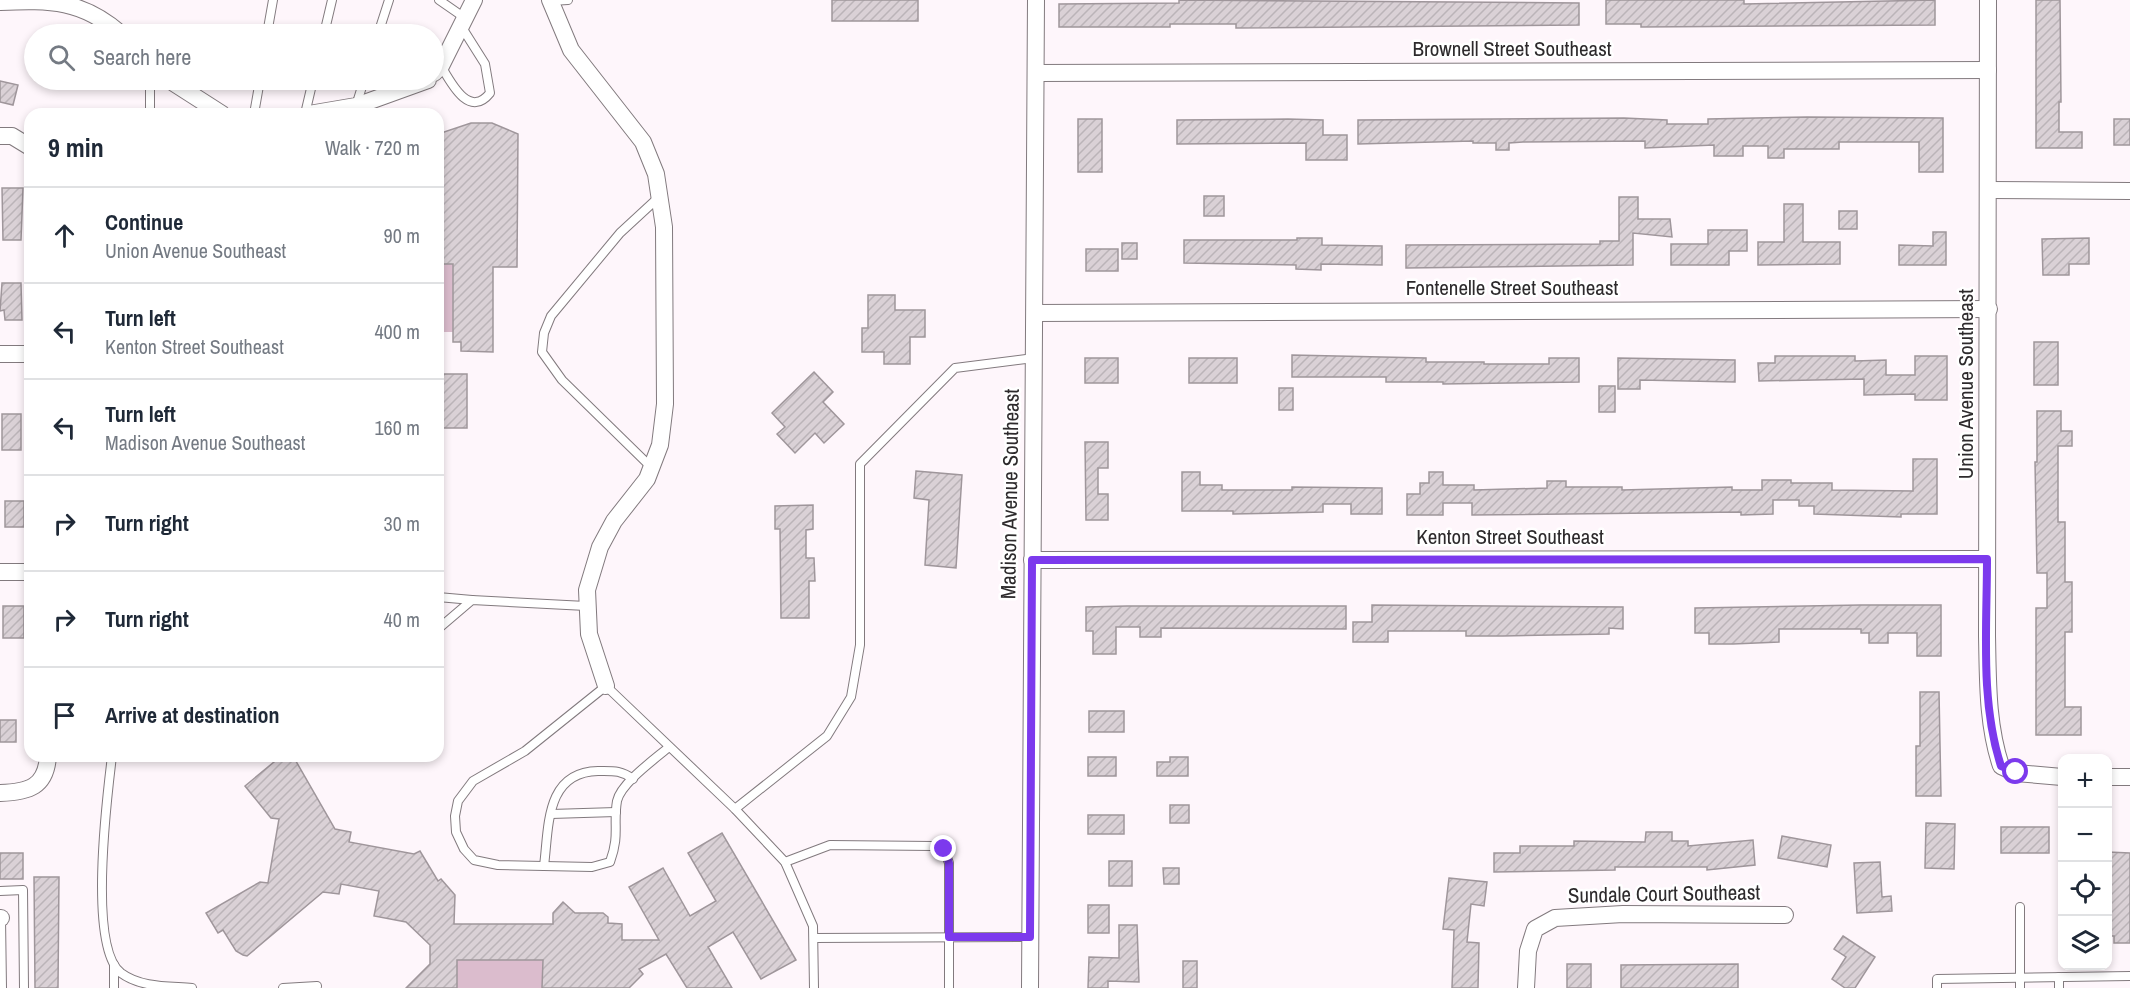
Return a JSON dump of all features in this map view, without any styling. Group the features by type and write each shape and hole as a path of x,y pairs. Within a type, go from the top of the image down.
{"street":[{"path":"0,2 34,0 69,2 81,5 110,24"},
{"path":"444,56 474,0"},
{"path":"550,0 571,50 590,77 626,117 643,142 661,195 664,227 665,404 660,445 652,468 600,547 590,575 586,606 593,649 606,686"},
{"name":"Madison Avenue Southeast","path":"1030,988 1036,0"},
{"name":"Union Avenue Southeast","path":"1988,0 1989,709 1993,743 2001,766 2016,772 2058,777"},
{"name":"Brownell Street Southeast","path":"1036,72 1988,70"},
{"path":"183,90 208,108"},
{"path":"344,108 356,106 400,90"},
{"path":"0,136 12,136 24,143"},
{"path":"1989,190 2130,190"},
{"name":"Fontenelle Street Southeast","path":"1035,313 1989,309"},
{"path":"0,354 24,354"},
{"name":"Kenton Street Southeast","path":"1032,560 1987,559"},
{"path":"0,572 24,572"},
{"path":"2,793 27,790 42,782 47,762"},
{"path":"2112,777 2130,777"},
{"name":"Sundale Court Southeast","path":"1526,988 1528,951 1536,929 1556,918 1623,914 1785,915"}],"lane":[{"path":"269,24 273,0"},
{"path":"326,24 332,0"},
{"path":"381,24 389,0"},
{"path":"439,0 463,22 485,64 490,93 484,101 474,103 455,90 444,77"},
{"path":"550,0 568,0"},
{"path":"150,90 150,108"},
{"path":"255,108 258,90"},
{"path":"308,108 311,90"},
{"path":"356,106 361,90"},
{"path":"652,468 562,380 542,352 544,333 551,316 620,233 661,195"},
{"path":"735,809 827,735 851,697 860,645 860,464 954,368 1034,358"},
{"path":"444,598 586,606"},
{"path":"444,624 472,600"},
{"path":"669,747 621,791 616,812 617,844 610,862 592,867 498,865 474,860 464,849 456,832 455,816 458,801 473,781 525,751 606,686 735,809 785,862 810,915 814,938 814,988"},
{"path":"112,762 101,916 114,964 114,988"},
{"path":"544,866 553,801 561,786 574,776 586,771 621,771 633,779"},
{"path":"551,814 616,812"},
{"path":"785,862 830,845 940,846 947,853 949,863 950,988"},
{"path":"0,891 23,890 24,988"},
{"path":"2020,908 2020,988"},
{"path":"0,918 2,988"},
{"path":"814,938 1030,937"},
{"path":"114,964 121,974 154,987 190,988"},
{"path":"1937,988 1937,978 2130,976 2129,988"},
{"path":"2059,977 2059,988"},
{"path":"283,988 317,986"}],"shaded area":[{"path":"444,264 453,264 453,332 444,332"},
{"path":"457,960 543,960 542,988 457,988"}],"building":[{"path":"832,0 918,0 918,21 832,21"},
{"path":"1179,0 1579,3 1579,25 1236,28 1236,24 1170,24 1170,27 1059,27 1059,4 1179,3"},
{"path":"1606,0 1744,0 1744,4 1935,0 1935,25 1641,27 1641,24 1606,24"},
{"path":"2036,0 2060,0 2059,132 2082,132 2082,148 2036,148"},
{"path":"0,81 18,85 13,105 0,102"},
{"path":"1624,118 1667,120 1667,124 1708,124 1708,119 1943,118 1943,172 1919,172 1919,142 1839,142 1839,149 1784,149 1784,158 1768,158 1768,146 1743,146 1743,156 1714,156 1714,145 1645,148 1645,141 1523,142 1509,143 1509,150 1496,150 1496,143 1473,143 1473,141 1358,144 1358,120"},
{"path":"1078,119 1102,119 1102,172 1078,172"},
{"path":"2114,119 2130,119 2130,145 2114,145"},
{"path":"1177,120 1323,120 1323,135 1347,135 1347,160 1306,160 1306,143 1177,144"},
{"path":"471,123 492,123 518,134 517,267 493,267 493,352 461,351 461,342 453,342 453,264 444,264 444,132"},
{"path":"2,188 23,188 21,240 3,240"},
{"path":"1204,196 1224,196 1224,216 1204,216"},
{"path":"1619,197 1638,197 1638,219 1670,219 1672,237 1633,233 1633,265 1406,268 1406,245 1600,244 1600,241 1619,241"},
{"path":"1784,204 1803,204 1803,242 1840,242 1840,264 1758,265 1758,242 1784,242"},
{"path":"1839,211 1857,211 1857,229 1839,229"},
{"path":"1708,230 1747,230 1747,251 1729,251 1729,265 1671,265 1671,244 1708,244"},
{"path":"1933,232 1946,232 1946,265 1899,265 1899,245 1933,246"},
{"path":"1297,238 1322,238 1322,245 1382,246 1382,265 1321,264 1321,270 1296,269 1296,265 1184,263 1184,240 1297,240"},
{"path":"2089,238 2089,264 2069,264 2069,275 2043,275 2042,239"},
{"path":"1122,243 1137,243 1137,259 1122,259"},
{"path":"1086,249 1118,249 1118,271 1086,271"},
{"path":"2,283 21,283 22,320 5,320 4,310 0,311"},
{"path":"868,295 895,295 895,310 925,310 925,337 910,337 910,364 884,364 884,352 862,352 862,328 868,328"},
{"path":"2034,342 2058,342 2058,385 2034,385"},
{"path":"1292,355 1426,358 1426,362 1484,362 1484,364 1549,364 1549,358 1579,358 1579,382 1443,384 1443,382 1386,382 1386,377 1292,377"},
{"path":"1775,356 1855,356 1855,361 1886,360 1886,375 1915,375 1915,356 1947,356 1947,400 1915,400 1915,394 1864,395 1864,379 1759,381 1758,363 1775,363"},
{"path":"1085,358 1118,358 1118,383 1085,383"},
{"path":"1189,358 1237,358 1237,383 1189,383"},
{"path":"1618,358 1735,360 1735,382 1640,380 1640,389 1618,389"},
{"path":"814,372 833,392 823,402 844,424 824,443 815,433 795,453 777,434 785,427 772,413"},
{"path":"444,374 467,374 467,428 444,428"},
{"path":"1599,386 1615,386 1615,412 1599,412"},
{"path":"1279,388 1293,388 1293,410 1279,410"},
{"path":"2037,411 2061,411 2061,431 2072,431 2072,446 2058,446 2058,522 2065,522 2065,582 2072,582 2072,632 2065,632 2065,707 2081,707 2081,735 2036,735 2036,608 2047,608 2047,573 2037,573 2035,462 2037,462"},
{"path":"2,414 21,414 21,450 2,450"},
{"path":"1085,442 1108,442 1108,468 1098,468 1098,494 1108,494 1108,520 1086,520"},
{"path":"1913,459 1937,459 1937,514 1901,514 1901,517 1814,514 1814,506 1799,506 1799,500 1773,500 1773,514 1741,515 1741,512 1472,515 1472,503 1443,503 1443,515 1407,515 1407,494 1420,494 1420,483 1429,483 1429,472 1443,472 1443,485 1474,485 1474,490 1547,488 1547,481 1566,481 1566,487 1622,487 1622,490 1732,487 1732,490 1762,490 1762,480 1791,480 1791,483 1832,483 1832,490 1913,491"},
{"path":"916,471 962,475 956,568 925,565 929,500 914,498"},
{"path":"1182,472 1200,472 1200,485 1222,485 1222,490 1292,490 1292,487 1382,488 1382,514 1351,514 1351,504 1323,504 1323,512 1233,514 1233,511 1182,511"},
{"path":"5,501 24,501 24,527 5,527"},
{"path":"813,505 813,529 806,530 806,558 814,558 815,581 809,581 809,618 781,618 780,529 775,529 775,506"},
{"path":"1372,605 1623,607 1623,629 1609,628 1609,634 1503,636 1466,636 1466,631 1388,631 1388,642 1353,642 1353,622 1372,622"},
{"path":"1941,605 1941,656 1917,656 1917,633 1888,633 1888,643 1869,643 1869,633 1861,633 1861,629 1779,629 1779,642 1709,644 1709,633 1695,633 1695,608"},
{"path":"3,606 24,606 24,638 3,638"},
{"path":"1346,606 1346,629 1161,628 1161,637 1140,637 1140,627 1116,627 1116,654 1093,654 1093,631 1086,631 1086,607"},
{"path":"1920,692 1939,692 1941,796 1916,796 1916,746 1920,746"},
{"path":"1089,711 1124,711 1124,732 1089,732"},
{"path":"0,720 16,720 16,742 0,742"},
{"path":"1088,757 1116,757 1116,776 1088,776"},
{"path":"1170,757 1188,757 1188,776 1157,776 1157,762 1170,762"},
{"path":"274,762 296,762 335,829 351,832 349,842 414,854 420,851 438,881 441,879 455,895 454,924 553,924 553,913 563,902 575,913 603,913 608,917 608,923 622,924 622,940 659,940 629,887 663,868 690,916 716,901 688,853 722,833 796,960 761,979 733,932 708,947 732,988 687,988 666,954 639,969 643,974 629,988 542,988 543,960 457,960 457,988 406,988 430,964 430,945 406,922 374,916 379,891 341,884 339,894 323,892 247,956 243,955 236,951 223,930 218,933 206,913 260,882 268,883 279,819 271,818 245,786"},
{"path":"1170,805 1189,805 1189,823 1170,823"},
{"path":"1088,815 1124,815 1124,834 1088,834"},
{"path":"1926,823 1955,824 1954,869 1925,868"},
{"path":"2001,827 2049,827 2049,853 2001,853"},
{"path":"1646,832 1672,832 1672,841 1688,841 1688,846 1753,840 1755,865 1707,870 1707,867 1615,867 1615,870 1494,872 1494,853 1520,853 1520,846 1574,846 1574,841 1645,842"},
{"path":"1782,836 1831,845 1827,867 1778,858"},
{"path":"2112,852 2130,853 2130,943 2114,943 2114,936 2112,936"},
{"path":"0,853 23,853 23,879 0,879"},
{"path":"1109,861 1132,861 1132,886 1109,886"},
{"path":"1880,862 1882,897 1891,896 1892,911 1857,913 1854,863"},
{"path":"1163,868 1179,868 1179,884 1164,884"},
{"path":"34,877 59,877 58,988 35,988"},
{"path":"1449,878 1487,882 1484,906 1471,904 1467,942 1479,943 1478,988 1452,988 1454,930 1443,929"},
{"path":"1088,905 1109,905 1109,933 1088,933"},
{"path":"1119,925 1137,925 1139,982 1108,981 1108,988 1088,988 1089,957 1119,958"},
{"path":"1843,936 1875,957 1855,988 1845,988 1832,979 1846,957 1834,949"},
{"path":"1183,961 1197,961 1197,988 1183,988"},
{"path":"1567,964 1591,964 1591,988 1567,988"},
{"path":"1738,964 1738,988 1621,988 1621,965"}],"route":[{"path":"944,849 949,858 949,937 1030,937 1032,560 1987,559 1989,709 1993,743 2001,766 2016,772"}]}
